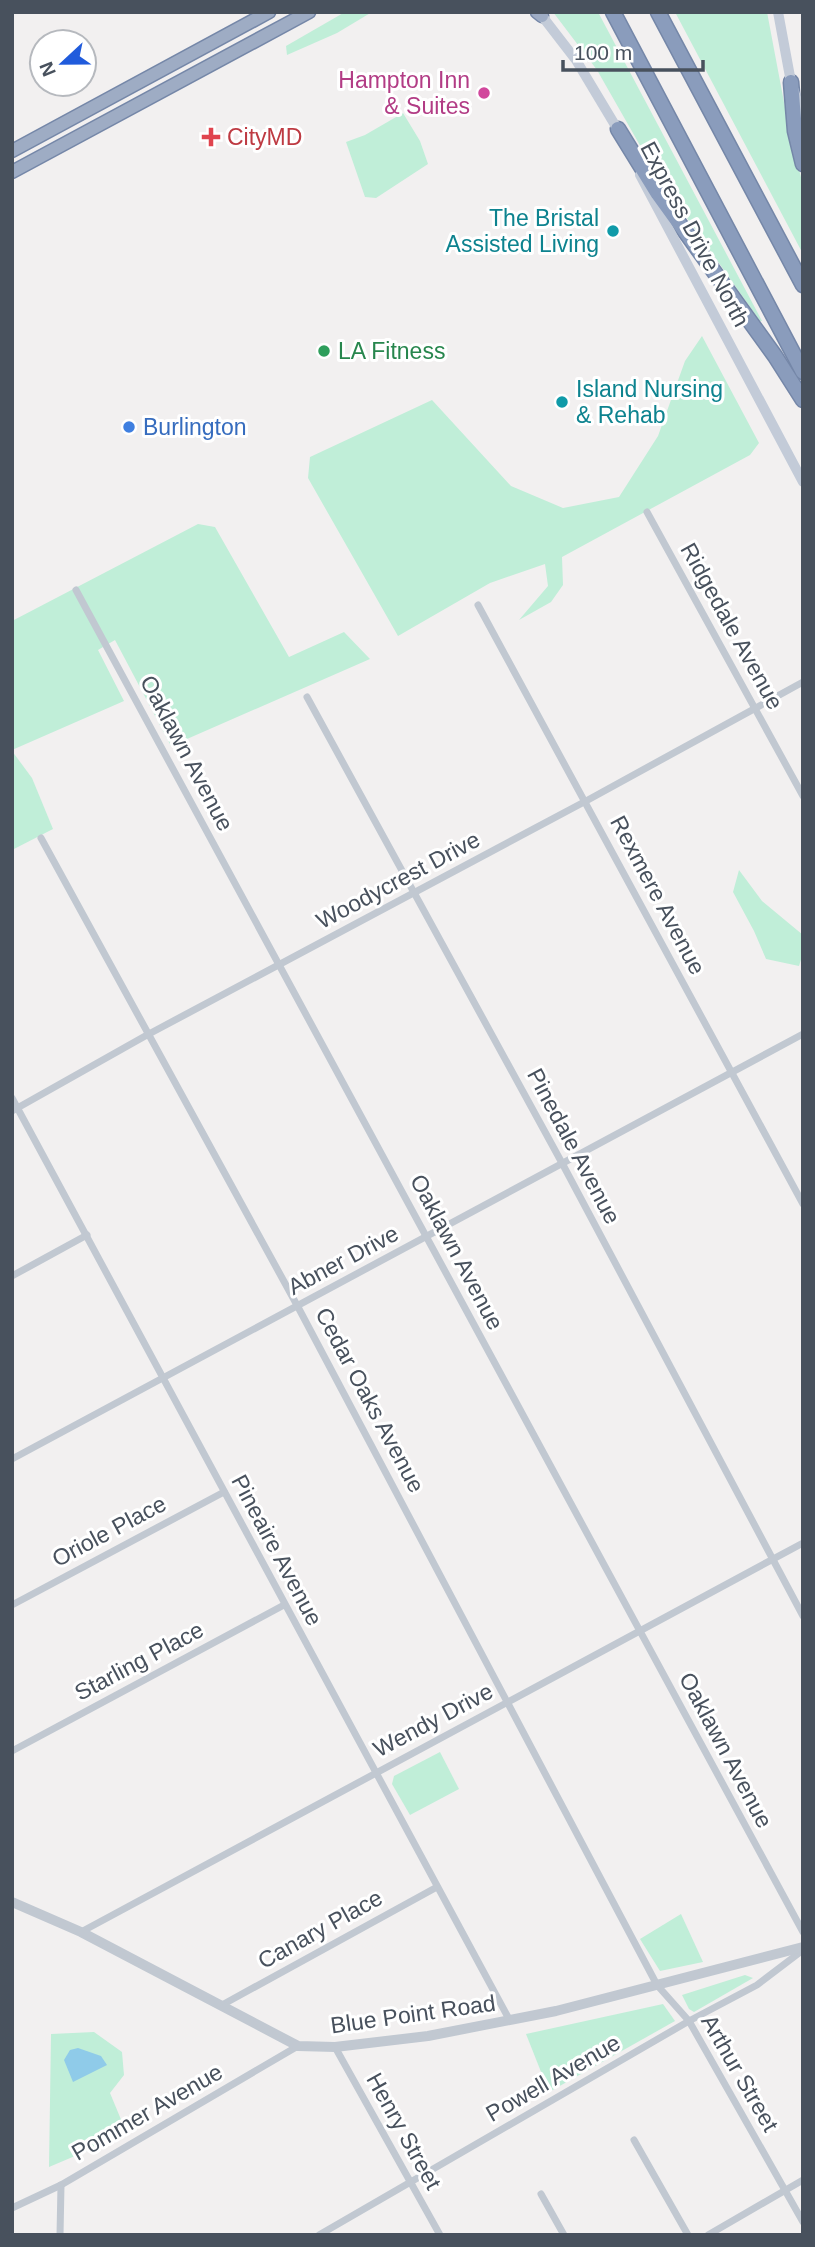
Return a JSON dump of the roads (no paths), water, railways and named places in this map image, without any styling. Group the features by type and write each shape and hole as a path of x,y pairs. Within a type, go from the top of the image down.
{"highway":[{"path":"12,151 269,12"},
{"path":"12,172 309,12"},
{"path":"612,12 803,372"},
{"path":"658,12 803,285"},
{"path":"791,82 795,131 803,164"},
{"path":"618,129 658,194 775,356 803,400"}],"main road":[{"path":"778,12 791,82 803,119"},
{"name":"Express Drive North","path":"539,14 576,60 618,129 654,206 803,482"}],"street":[{"name":"Ridgedale Avenue","path":"648,512 803,796"},
{"name":"Oaklawn Avenue","path":"76,590 803,1932"},
{"name":"Rexmere Avenue","path":"478,605 803,1204"},
{"name":"Woodycrest Drive","path":"15,1109 147,1035 803,682"},
{"name":"Pinedale Avenue","path":"307,697 562,1163 803,1616"},
{"name":"Cedar Oaks Avenue","path":"41,838 298,1307 657,1985"},
{"name":"Abner Drive","path":"12,1459 803,1034"},
{"name":"Pineaire Avenue","path":"12,1098 15,1109 87,1235 509,2020"},
{"path":"12,1276 87,1235"},
{"name":"Oriole Place","path":"12,1605 224,1492"},
{"name":"Wendy Drive","path":"81,1932 803,1543"},
{"name":"Starling Place","path":"12,1751 284,1605"},
{"name":"Canary Place","path":"222,2005 437,1886"},
{"name":"Blue Point Road","path":"12,1902 81,1932 298,2046 335,2047 428,2036 556,2011 803,1948"},
{"name":"Powell Avenue","path":"319,2235 757,1985 803,1948"},
{"name":"Arthur Street","path":"657,1985 690,2021 803,2222"},
{"name":"Pommer Avenue","path":"12,2208 61,2185 298,2046"},
{"name":"Henry Street","path":"335,2047 440,2235"},
{"path":"634,2140 688,2235"},
{"path":"708,2235 803,2180"},
{"path":"60,2235 61,2185"},
{"path":"541,2194 564,2235"}],"water":[{"path":"78,2048 101,2056 107,2065 73,2082 64,2060 70,2050"}],"place":[{"name":"Hampton Inn & Suites","path":"484,93"},
{"name":"CityMD","path":"211,137"},
{"name":"The Bristal Assisted Living","path":"613,231"},
{"name":"LA Fitness","path":"324,351"},
{"name":"Island Nursing & Rehab","path":"562,402"},
{"name":"Burlington","path":"129,427"}]}
